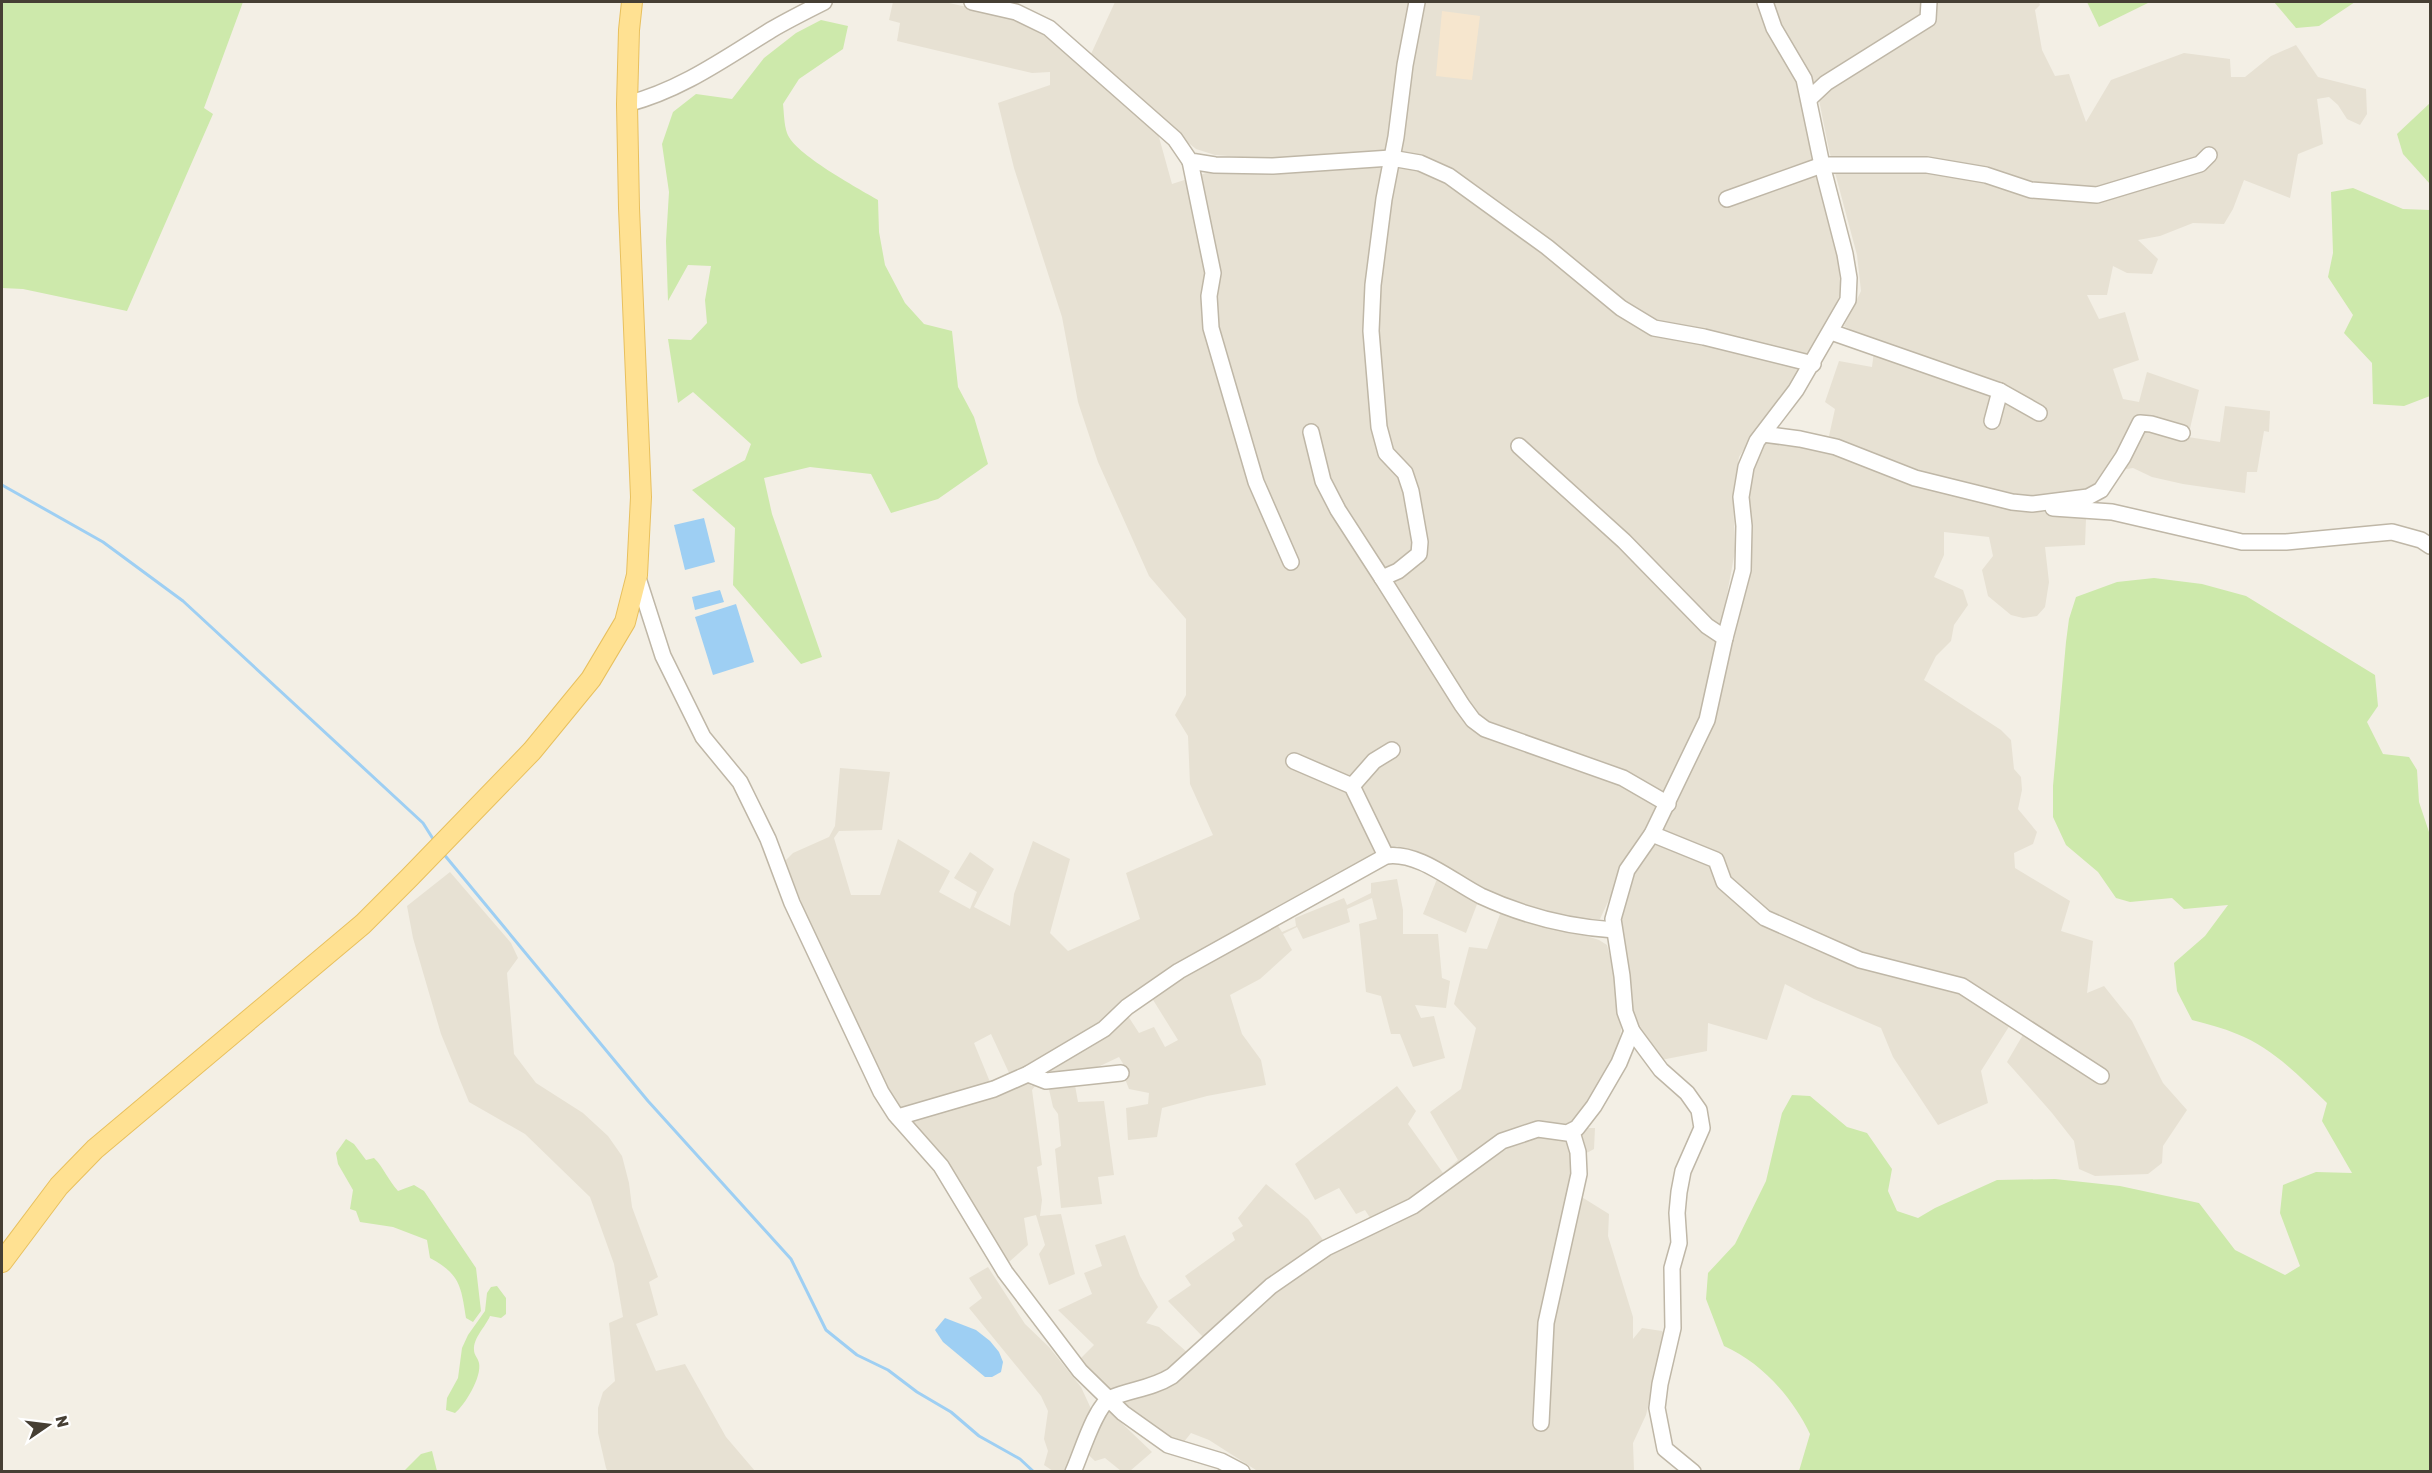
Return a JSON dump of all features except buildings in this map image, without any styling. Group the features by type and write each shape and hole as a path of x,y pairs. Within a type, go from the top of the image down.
{"main road":[{"path":"2,1262 59,1186 95,1149 363,924 454,833 532,751 591,680 625,622 637,575 641,497 627,104 632,2"}],"street":[{"path":"627,104 656,97 692,79 774,28 824,2"},
{"path":"972,2 1016,12 1049,28 1175,139 1190,161 1213,273 1209,296 1211,328 1256,482 1290,562"},
{"path":"1382,578 1398,571 1419,554 1411,491 1405,473 1386,453 1375,397 1371,331 1373,285 1384,199 1417,2"},
{"path":"1693,1472 1665,1449 1657,1408 1660,1383 1673,1328 1672,1269 1679,1243 1677,1213 1679,1192 1683,1171 1702,1128 1699,1110 1687,1093 1661,1070 1632,1031 1624,1012 1622,976 1612,919 1627,870 1652,834 1668,804 1707,720 1743,570 1744,526 1741,497 1746,467 1757,441 1813,364 1848,300 1849,278 1804,79 1774,28 1765,2"},
{"path":"1809,99 1826,83 1928,19 1929,2"},
{"path":"1727,199 1822,165 1928,165 1986,175 2031,190 2097,195 2200,164 2209,154"},
{"path":"1190,161 1215,165 1274,166 1391,158 1420,164 1449,176 1547,247 1621,308 1654,328 1704,337 1813,364"},
{"path":"1832,332 2000,391 2038,413"},
{"path":"1992,421 2000,391"},
{"path":"2032,504 2088,497 2101,490 2123,457 2140,423 2151,423 2182,433"},
{"path":"1311,432 1323,481 1338,510 1473,720 1485,729 1623,778 1668,804"},
{"path":"1763,434 1836,447 1915,478 2012,502 2047,508 2112,512 2242,542 2286,542 2392,532 2421,540 2430,546"},
{"path":"1519,446 1623,541 1707,626 1725,638"},
{"path":"637,575 663,656 703,737 740,782 768,838 792,903 881,1092 898,1117 941,1166 1005,1272 1080,1371 1123,1413 1168,1445 1221,1461 1242,1472"},
{"path":"1352,786 1374,762 1392,750"},
{"path":"1294,761 1352,786 1386,856"},
{"path":"1652,834 1716,860 1724,882 1765,918 1860,960 1962,986 2101,1076"},
{"path":"898,1117 994,1089 1028,1074 1104,1029 1127,1007 1179,971 1386,856 1398,854 1416,859 1483,896 1549,920 1588,928 1614,930"},
{"path":"1572,1132 1594,1106 1619,1063 1632,1031"},
{"path":"1028,1074 1046,1081 1121,1073"},
{"path":"1073,1472 1096,1417 1109,1399 1154,1387 1172,1376 1270,1287 1326,1248 1413,1206 1502,1142 1538,1129 1572,1132"},
{"path":"1541,1423 1546,1323 1579,1174 1578,1152 1572,1132"}],"shaded area":[{"path":"893,2 949,3 1012,17 1048,32 1157,130 1172,184 1206,173 1364,165 1383,168 1374,417 1403,485 1414,552 1403,563 1374,574 1461,715 1628,786 1659,805 1632,850 1600,919 1578,921 1488,894 1397,846 1376,855 1032,1066 1010,1075 991,1034 974,1043 990,1082 896,1111 812,929 785,861 793,853 829,837 835,826 840,768 890,772 882,830 839,831 834,838 851,895 880,895 898,839 950,871 939,892 970,909 977,892 954,878 970,852 994,869 974,907 1010,926 1014,894 1033,841 1070,859 1050,933 1068,951 1140,919 1126,873 1213,835 1190,784 1188,736 1175,715 1186,695 1186,619 1149,576 1098,462 1078,402 1062,317 1014,168 998,103 1050,85 1050,72 1032,73 897,41 900,23 889,20"},
{"path":"1115,2 1414,2 1390,156 1280,160 1215,155 1196,149 1091,54"},
{"path":"1419,2 1760,2 1798,82 1838,260 1841,292 1831,317 1797,375 1762,421 1739,457 1733,492 1735,551 1711,682 1695,731 1663,795 1486,723 1472,713 1390,583 1421,564 1423,547 1406,470 1389,449 1373,327"},
{"path":"1771,2 2039,2 2040,5 2035,10 2042,50 2055,76 2069,74 2086,122 2111,80 2184,53 2230,59 2231,77 2245,77 2271,56 2296,45 2318,77 2366,89 2367,114 2360,125 2347,119 2338,105 2329,97 2317,99 2323,144 2298,154 2290,198 2244,180 2233,209 2224,224 2193,223 2160,236 2138,240 2158,259 2152,274 2127,273 2113,266 2107,295 2087,295 2099,319 2125,312 2139,360 2113,369 2123,399 2139,402 2147,372 2199,390 2188,437 2220,442 2225,406 2270,411 2269,432 2264,431 2257,472 2247,472 2245,493 2183,484 2152,477 2133,468 2109,472 2093,490 2035,499 2003,497 1926,476 1831,442 1829,436 1835,409 1825,402 1839,361 1872,367 1875,343 1844,326 1861,291 1857,255 1829,150 1819,100 1777,21"},
{"path":"1442,11 1480,16 1472,80 1436,76"},
{"path":"1765,441 1849,457 2019,508 2086,519 2085,545 2045,547 2049,582 2045,607 2037,616 2023,618 2011,615 1988,596 1982,570 1993,556 1989,537 1944,532 1944,555 1934,577 1963,590 1968,605 1954,625 1951,641 1936,656 1924,680 2001,730 2011,740 2014,769 2021,777 2022,790 2018,809 2037,832 2033,844 2014,853 2015,868 2070,901 2061,931 2093,941 2087,993 2104,986 2132,1021 2163,1083 2187,1110 2163,1146 2162,1163 2148,1174 2095,1176 2079,1169 2074,1141 2007,1062 2024,1033 2010,1025 1981,1071 1988,1103 1938,1125 1893,1057 1881,1028 1785,984 1767,1040 1708,1023 1707,1051 1661,1060 1635,1026 1616,934 1631,877 1716,707 1748,481"},
{"path":"450,872 511,943 518,958 507,973 514,1054 536,1083 583,1113 608,1136 622,1156 632,1207 658,1277 649,1282 658,1315 636,1324 656,1371 685,1364 726,1437 755,1471 608,1472 598,1433 598,1408 603,1392 615,1381 609,1323 623,1317 614,1264 590,1197 525,1134 469,1102 441,1034 413,938 407,906"},
{"path":"1397,879 1403,910 1403,934 1438,934 1442,978 1450,981 1446,1008 1415,1005 1421,1018 1434,1016 1445,1058 1413,1067 1400,1034 1391,1034 1381,996 1366,992 1359,924 1377,919 1372,898 1347,909 1350,922 1303,939 1297,927 1283,934 1292,950 1260,979 1230,995 1242,1034 1261,1060 1266,1085 1207,1096 1162,1108 1157,1137 1128,1140 1126,1108 1148,1104 1149,1093 1129,1089 1125,1079 1125,1067 1119,1057 1100,1066 1073,1074 1078,1102 1104,1101 1114,1175 1098,1177 1102,1204 1061,1208 1055,1149 1061,1146 1058,1114 1053,1107 1048,1085 1039,1081 1032,1090 1042,1165 1037,1167 1042,1200 1040,1216 1061,1214 1075,1274 1049,1285 1039,1254 1045,1245 1036,1215 1024,1218 1028,1245 1009,1262 989,1235 959,1179 909,1122 940,1109 1024,1081 1032,1086 1045,1068 1070,1055 1128,1016 1139,1033 1154,1027 1165,1047 1178,1040 1150,995 1275,921 1282,932 1296,926 1295,918 1344,898 1347,905 1371,893 1371,883"},
{"path":"1437,879 1479,899 1466,933 1423,914"},
{"path":"1502,909 1599,940 1607,945 1619,994 1621,1029 1617,1056 1583,1111 1569,1127 1539,1125 1411,1203 1372,1221 1365,1210 1356,1214 1339,1188 1315,1200 1295,1164 1397,1086 1416,1111 1408,1124 1443,1173 1458,1160 1430,1112 1461,1089 1476,1028 1454,1004 1469,947 1487,949"},
{"path":"1584,1128 1595,1128 1594,1149 1583,1155 1580,1196 1609,1214 1608,1236 1633,1317 1633,1339 1642,1328 1662,1331 1666,1335 1646,1415 1633,1443 1634,1471 1259,1472 1209,1440 1191,1433 1183,1443 1172,1439 1130,1412 1101,1386 1080,1359 1094,1345 1058,1310 1092,1294 1084,1273 1102,1266 1095,1245 1125,1235 1140,1276 1158,1307 1146,1323 1159,1327 1189,1354 1204,1338 1168,1301 1191,1285 1185,1276 1235,1240 1232,1233 1243,1226 1238,1218 1266,1184 1308,1219 1331,1251 1395,1225 1454,1182 1526,1137 1569,1136"},
{"path":"988,1267 1025,1324 1049,1347 1081,1387 1093,1413 1110,1412 1152,1452 1130,1471 1121,1471 1105,1458 1095,1461 1080,1447 1067,1471 1053,1471 1044,1465 1048,1451 1044,1439 1048,1411 1041,1396 969,1308 982,1298 969,1278"}],"green space":[{"path":"2,2 243,2 204,108 213,114 127,311 23,289 2,288"},
{"path":"2087,2 2150,2 2099,27"},
{"path":"2274,2 2355,2 2319,26 2296,28"},
{"path":"821,20 848,26 843,49 799,79 783,104 787,133 801,151 878,200 879,232 885,265 905,303 924,324 952,331 958,387 974,417 988,464 938,499 891,513 871,474 810,467 764,478 772,514 822,657 801,664 733,585 735,528 692,490 745,460 751,444 693,392 678,403 668,339 691,340 707,323 705,300 711,266 688,265 668,301 666,241 669,192 662,144 673,112 696,94 732,99 764,58 796,33"},
{"path":"2430,103 2430,184 2403,154 2397,134"},
{"path":"2353,188 2403,209 2430,210 2430,396 2404,406 2373,404 2372,363 2344,333 2353,315 2328,277 2333,253 2331,192"},
{"path":"2154,578 2202,584 2246,596 2375,675 2378,706 2367,722 2383,754 2409,757 2417,770 2419,802 2430,835 2430,1471 1799,1471 1810,1434 1803,1421 1775,1382 1751,1361 1724,1346 1706,1299 1708,1273 1735,1244 1766,1181 1782,1113 1792,1095 1810,1096 1847,1127 1867,1133 1892,1169 1888,1191 1897,1211 1918,1218 1997,1180 2055,1179 2120,1186 2199,1203 2235,1250 2285,1275 2300,1266 2280,1213 2283,1185 2316,1172 2352,1173 2322,1121 2327,1103 2285,1064 2262,1047 2232,1032 2192,1020 2177,991 2174,963 2205,936 2228,905 2184,909 2172,898 2130,902 2116,898 2098,872 2066,845 2053,817 2053,786 2066,642 2069,619 2076,597 2117,582"},
{"path":"346,1139 354,1144 366,1160 374,1158 398,1191 414,1185 424,1191 476,1268 481,1311 473,1322 466,1318 460,1289 453,1276 430,1258 427,1240 393,1227 360,1222 356,1211 350,1209 353,1190 338,1164 336,1153"},
{"path":"497,1286 506,1298 506,1314 501,1318 490,1316 474,1346 479,1369 475,1383 468,1397 455,1413 446,1410 447,1398 458,1378 462,1348 485,1311 487,1293 491,1287"},
{"path":"432,1451 437,1471 404,1471 421,1454"}],"water":[{"path":"704,518 715,562 685,570 674,525"},
{"path":"720,590 724,602 695,610 692,597"},
{"path":"736,604 754,662 713,675 695,617"},
{"path":"945,1318 976,1330 990,1341 999,1352 1003,1362 1001,1372 992,1377 985,1377 943,1342 935,1330"}],"waterway":[{"path":"2,485 103,542 183,601 423,823 435,842"},
{"path":"442,852 648,1101 791,1259 826,1330 857,1355 888,1370 917,1392 951,1412 979,1436 1020,1459 1034,1472"}]}
